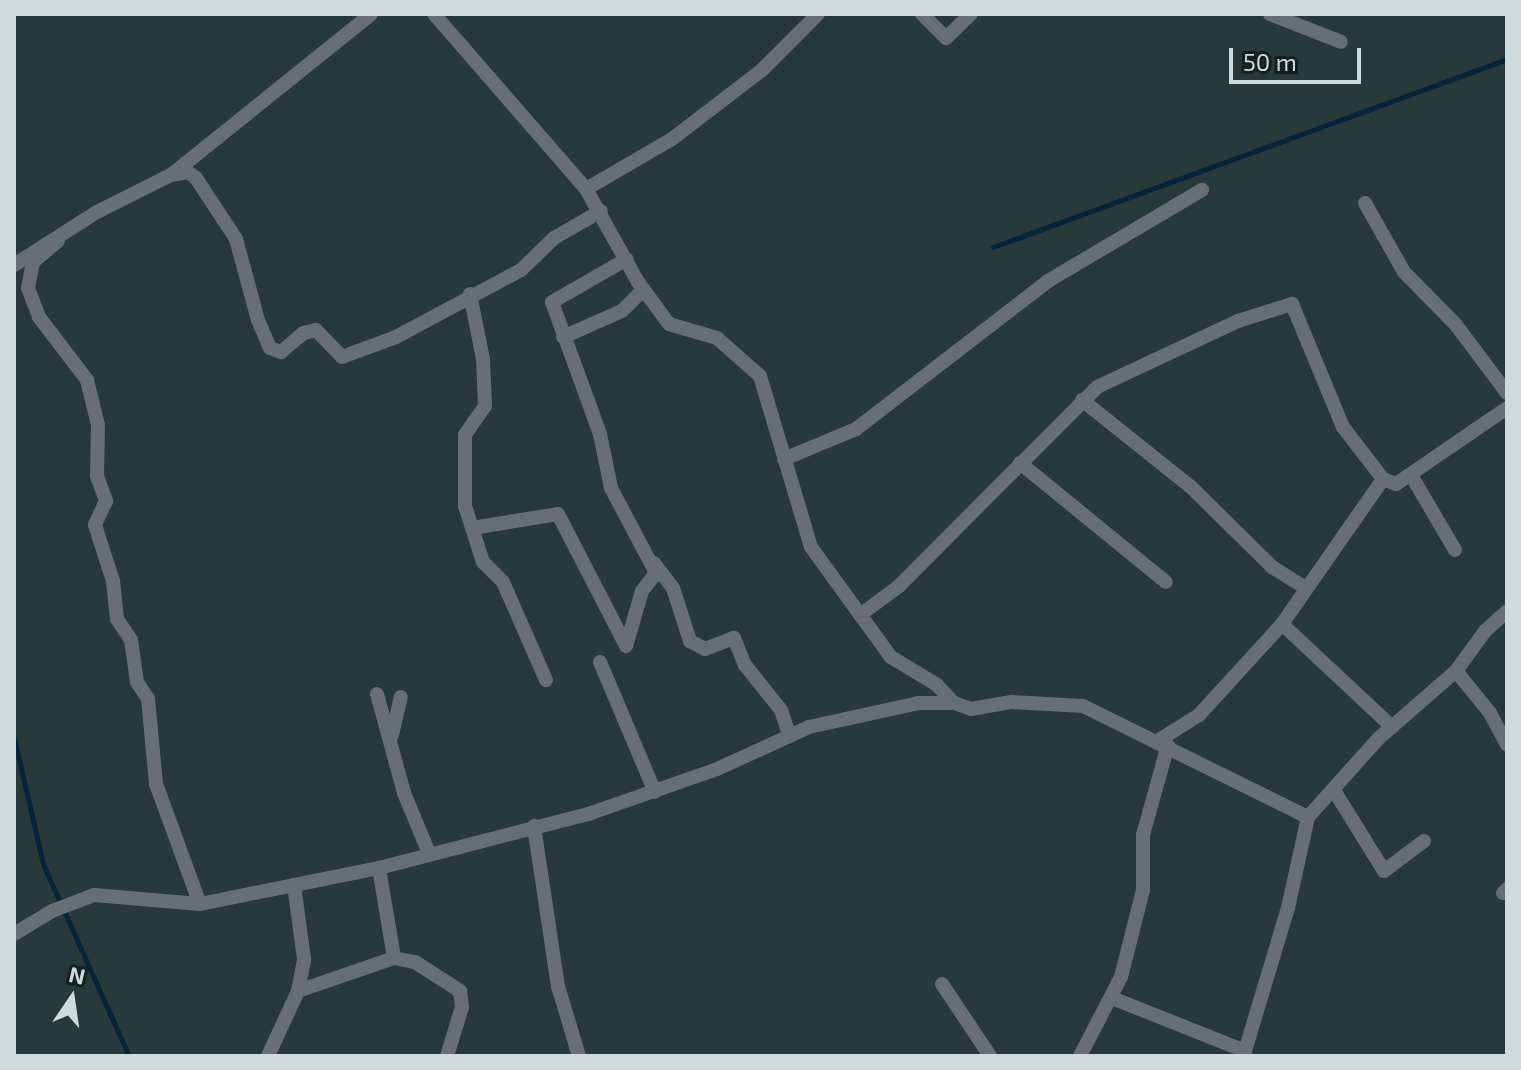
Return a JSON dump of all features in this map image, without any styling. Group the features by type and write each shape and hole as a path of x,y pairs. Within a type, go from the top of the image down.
{"street":[{"path":"200,904 156,784 148,699 137,682 131,640 117,619 113,581 95,525 106,501 97,476 98,425 87,380 39,317 28,288 33,262 58,241 97,212 171,175 371,14"},
{"path":"434,14 586,189 643,290 669,324 717,338 760,376 811,547 891,657 937,685 954,703"},
{"path":"586,189 672,139 762,70 818,14"},
{"path":"922,14 946,38 971,14"},
{"path":"1270,14 1341,42"},
{"path":"171,175 188,172 196,178 236,239 258,320 275,352 316,330 342,357 396,337 470,294 521,270 554,238 601,211"},
{"path":"784,459 856,429 1048,281 1202,190"},
{"path":"1365,203 1404,272 1456,325 1507,393"},
{"path":"14,265 58,241"},
{"path":"472,528 558,514 626,646 642,591 656,573 611,488 600,434 552,302 627,259"},
{"path":"563,337 622,311 643,290"},
{"path":"470,294 483,359 485,406 465,435 462,450 467,474 465,506 483,562 503,582 546,680"},
{"path":"860,615 899,586 1082,400 1127,370 1292,304 1343,427 1383,479 1396,484 1507,408"},
{"path":"1082,400 1191,487 1272,567 1305,588"},
{"path":"1020,463 1166,582"},
{"path":"1411,475 1455,550"},
{"path":"1088,1053 1121,977 1143,890 1143,835 1163,743 1199,715 1282,624 1383,479"},
{"path":"646,554 673,588 690,641 705,649 734,638 745,665 781,710 789,734"},
{"path":"1117,1000 1245,1051 1288,908 1308,817 1335,792 1392,727 1456,671 1485,631 1507,611"},
{"path":"1282,624 1392,727"},
{"path":"600,662 655,792"},
{"path":"1456,671 1490,713 1507,745"},
{"path":"377,694 392,736 404,793 429,853"},
{"path":"392,736 401,697"},
{"path":"14,934 32,921 94,895 200,904 379,868 655,792 789,734 919,703 954,703 971,709 1011,702 1083,706 1163,743 1260,797 1308,817"},
{"path":"1335,792 1384,871 1424,841"},
{"path":"534,826 558,986 579,1056"},
{"path":"379,868 394,958"},
{"path":"268,1056 298,991 304,959 294,885"},
{"path":"298,991 394,958 415,962 460,991 462,1007 447,1056"},
{"path":"942,984 990,1056"}],"waterway":[{"path":"993,247 1507,59"},
{"path":"14,738 43,864 129,1056"}]}
